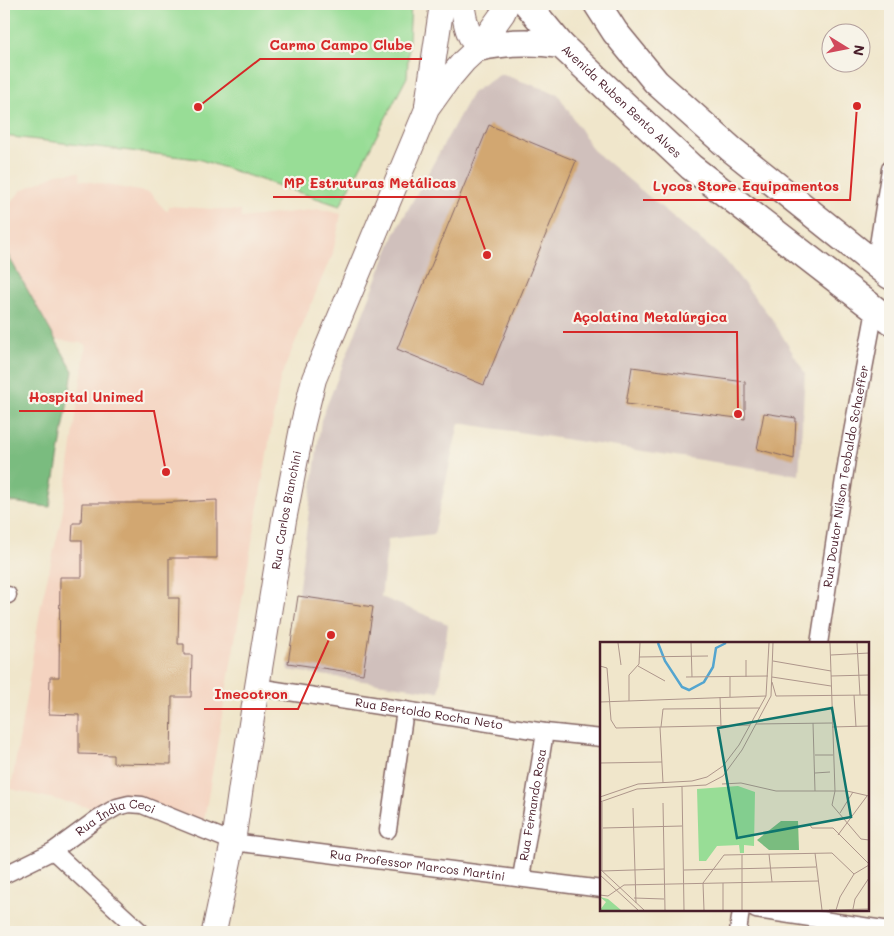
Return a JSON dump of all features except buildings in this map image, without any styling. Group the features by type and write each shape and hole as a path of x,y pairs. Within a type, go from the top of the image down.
{"main road":[{"name":"Avenida Ruben Bento Alves","path":"527,4 561,45 691,167 883,315"},
{"path":"596,4 615,32 656,82 731,149 883,270"},
{"path":"478,48 520,41 561,45"}],"street":[{"name":"Rua Carlos Bianchini","path":"427,109 442,4"},
{"path":"462,4 466,26 472,42 478,48"},
{"name":"Rua Carlos Bianchini","path":"214,932 233,842 284,520 302,423 314,379 427,109 446,81 478,48 503,13 507,4"},
{"path":"883,270 890,169"},
{"name":"Rua Doutor Nílson Teobaldo Schaeffer","path":"819,642 847,460 883,315"},
{"name":"Rua Bertoldo Rocha Neto","path":"257,687 545,732 600,738"},
{"path":"388,830 405,710"},
{"name":"Rua Fernando Rosa","path":"521,878 545,732"},
{"name":"Rua Índia Ceci","path":"4,875 53,851 98,818 117,807 129,804 142,805 233,842"},
{"name":"Rua Professor Marcos Martini","path":"233,842 600,889"},
{"path":"53,851 141,932"},
{"path":"738,932 740,911"},
{"path":"775,911 890,930"}],"shaded area":[{"path":"501,74 558,94 593,150 725,260 772,319 805,373 799,475 459,423 434,534 388,539 381,597 448,624 439,692 288,670 321,420 395,233 472,93"},
{"path":"79,172 80,180 150,193 168,211 169,206 241,211 241,218 319,209 341,214 332,257 280,379 204,820 119,796 92,808 11,789 41,605 62,516 86,344 32,336 4,314 4,210 22,190 57,174"}],"green space":[{"path":"4,4 411,4 407,77 340,206 198,159 4,136"},
{"path":"4,248 73,371 50,507 4,501"}],"place":[{"name":"Lycos Store Equipamentos","path":"857,106"},
{"name":"Carmo Campo Clube","path":"198,107"},
{"name":"MP Estruturas Metálicas","path":"487,255"},
{"name":"Açolatina Metalúrgica","path":"738,414"},
{"name":"Hospital Unimed","path":"166,472"},
{"name":"Imecotron","path":"331,635"}]}
